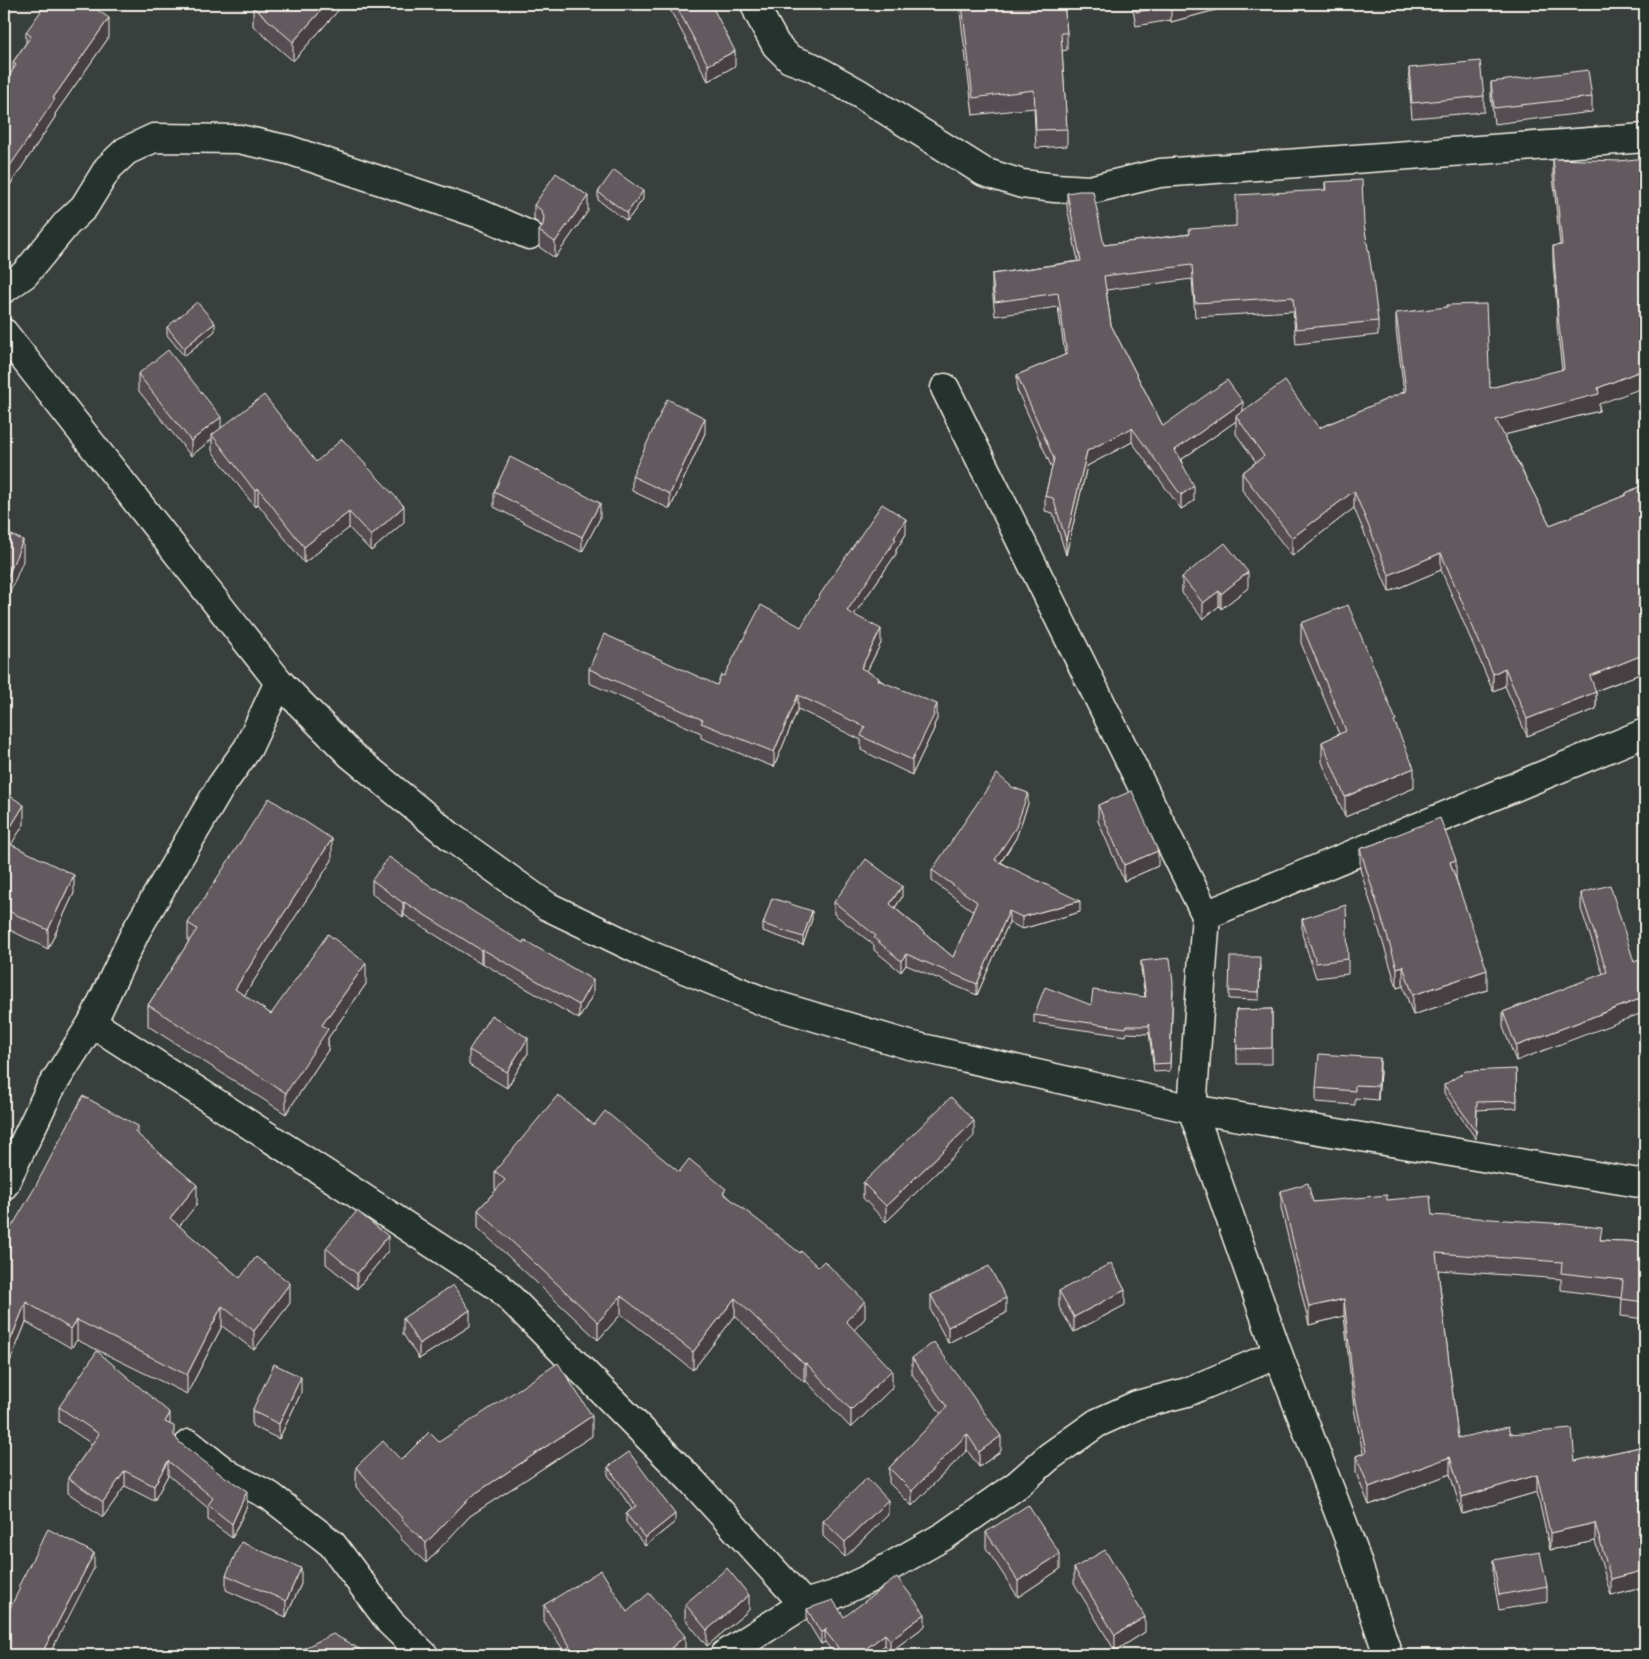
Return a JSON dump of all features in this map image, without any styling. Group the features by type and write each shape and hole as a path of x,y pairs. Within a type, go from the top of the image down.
{"street":[{"path":"755,4 776,45 790,59 812,67 860,94 984,172 1022,184 1089,190 1160,173 1645,138"},
{"path":"4,289 25,274 67,223 84,207 108,168 126,150 154,138 239,139 289,150 483,215 529,235"},
{"path":"4,333 279,682 351,755 456,840 546,906 645,953 765,1002 909,1045 1192,1109 1645,1184"},
{"path":"945,388 1206,915 1192,1109 1278,1354 1352,1547 1388,1655"},
{"path":"4,1185 50,1090 92,1023 136,931 212,802 248,748 279,682"},
{"path":"1206,915 1645,733"},
{"path":"92,1023 499,1287 693,1482 804,1604"},
{"path":"724,1655 804,1604 834,1594 868,1579 944,1536 1017,1486 1049,1457 1097,1423 1137,1405 1187,1392 1278,1354"},
{"path":"189,1444 229,1474 270,1496 332,1544 390,1622 424,1655"}],"building":[{"path":"46,4 89,4 109,18 53,98 55,99 4,175 4,84 16,65 13,62 31,36 26,32"},
{"path":"256,4 327,4 293,42 253,7"},
{"path":"675,4 711,4 735,51 708,65"},
{"path":"962,4 1064,4 1067,33 1061,33 1067,129 1036,130 1034,90 973,98"},
{"path":"1135,4 1189,4 1171,9 1171,6 1136,12"},
{"path":"1480,61 1484,96 1412,103 1409,68"},
{"path":"1588,70 1592,97 1494,108 1491,82"},
{"path":"1645,158 1645,369 1598,388 1599,394 1496,420 1550,525 1626,495 1626,493 1645,484 1645,654 1590,676 1596,692 1527,719 1505,668 1493,674 1441,553 1389,575 1354,491 1292,538 1242,473 1264,456 1236,416 1285,381 1319,428 1406,391 1396,313 1447,307 1447,305 1486,304 1490,388 1564,369 1557,308 1553,246 1562,245 1553,159 1619,161"},
{"path":"614,170 643,191 627,213 598,192"},
{"path":"556,173 588,196 555,242 539,231 543,225 544,217 541,210 534,205"},
{"path":"1362,180 1364,224 1378,321 1296,329 1293,297 1195,303 1192,265 1104,276 1111,325 1163,426 1227,380 1243,402 1175,450 1194,486 1181,495 1132,428 1087,451 1066,540 1053,498 1045,496 1054,459 1017,375 1067,354 1058,293 995,302 992,274 1081,261 1067,193 1093,191 1104,245 1190,234 1189,229 1236,226 1236,195 1326,190 1325,182"},
{"path":"197,302 215,323 184,348 167,327"},
{"path":"168,350 221,417 191,441 138,374"},
{"path":"264,395 316,462 342,439 404,506 371,536 349,512 304,547 258,488 255,491 212,435"},
{"path":"667,399 705,418 670,494 632,476"},
{"path":"510,457 600,503 582,537 494,492"},
{"path":"882,504 906,519 894,538 896,539 847,611 881,629 861,668 879,678 878,680 937,704 934,715 912,760 861,736 865,727 798,695 774,752 701,723 703,720 589,669 604,634 717,685 721,675 724,676 761,605 801,627 821,593"},
{"path":"4,514 9,516 4,530"},
{"path":"4,532 23,540 4,586"},
{"path":"1225,543 1248,572 1221,594 1219,591 1203,603 1182,577"},
{"path":"1348,605 1414,768 1345,797 1322,742 1346,731 1301,623"},
{"path":"997,774 1012,787 1028,793 1016,827 995,860 1080,901 1022,917 1009,911 977,984 906,954 901,961 874,938 876,936 834,902 866,859 902,886 890,904 953,957 977,902 932,870"},
{"path":"1132,791 1158,851 1124,865 1098,805"},
{"path":"4,792 24,805 4,838"},
{"path":"269,798 332,839 235,989 271,1014 328,934 366,963 322,1025 328,1029 286,1093 148,1005 197,929 188,923"},
{"path":"1440,818 1456,860 1450,862 1487,970 1413,995 1403,966 1397,968 1360,849"},
{"path":"4,841 74,875 48,930 4,909"},
{"path":"389,857 435,889 523,943 524,940 593,980 579,1005 481,950 403,903 372,880"},
{"path":"1610,885 1634,962 1639,960 1645,976 1645,997 1516,1046 1503,1012 1607,972 1581,893"},
{"path":"772,898 812,911 803,937 763,924"},
{"path":"1346,905 1348,959 1316,963 1302,919"},
{"path":"1230,957 1260,957 1259,992 1229,991"},
{"path":"1170,958 1173,983 1170,1063 1154,1064 1149,1024 1148,1026 1127,1026 1126,1028 1034,1015 1045,987 1091,1005 1093,990 1146,997 1141,961"},
{"path":"1272,1009 1272,1048 1237,1049 1236,1010"},
{"path":"491,1015 528,1038 507,1072 469,1050"},
{"path":"1319,1054 1380,1058 1378,1086 1355,1085 1355,1091 1316,1088"},
{"path":"1516,1069 1517,1101 1477,1102 1476,1132 1444,1085 1466,1071"},
{"path":"558,1095 594,1125 605,1111 679,1172 689,1159 726,1189 723,1193 800,1253 801,1251 818,1267 824,1261 865,1301 846,1321 892,1370 851,1410 806,1363 804,1364 735,1298 693,1352 621,1296 598,1322 478,1210 505,1180 495,1171"},
{"path":"83,1096 138,1126 135,1132 197,1185 170,1218 240,1278 256,1257 290,1283 254,1331 222,1306 187,1375 77,1320 71,1329 26,1302 4,1356 4,1240 34,1189"},
{"path":"951,1097 974,1121 886,1206 863,1183"},
{"path":"1308,1183 1313,1202 1387,1195 1387,1200 1430,1196 1432,1215 1602,1228 1600,1240 1645,1242 1645,1302 1621,1299 1623,1280 1561,1273 1562,1262 1436,1253 1458,1438 1508,1427 1510,1434 1572,1429 1575,1461 1645,1446 1645,1570 1611,1579 1595,1523 1550,1533 1537,1475 1462,1497 1450,1457 1369,1487 1356,1456 1366,1452 1354,1392 1344,1299 1309,1307 1281,1191"},
{"path":"357,1211 388,1236 357,1274 326,1248"},
{"path":"1111,1263 1125,1290 1074,1317 1059,1291"},
{"path":"989,1266 1006,1298 948,1327 931,1295"},
{"path":"453,1285 470,1310 419,1344 403,1318"},
{"path":"934,1342 1001,1436 979,1452 967,1434 912,1491 889,1468 947,1407 912,1358"},
{"path":"97,1351 170,1413 165,1422 174,1426 174,1435 179,1442 219,1473 247,1491 232,1524 208,1505 213,1498 168,1461 154,1486 125,1471 103,1502 68,1478 99,1434 59,1407"},
{"path":"558,1363 592,1416 470,1497 426,1543 401,1519 356,1467 383,1441 401,1460 429,1432 439,1442"},
{"path":"274,1364 301,1377 279,1424 252,1411"},
{"path":"629,1452 675,1514 645,1538 626,1514 636,1506 608,1467"},
{"path":"867,1478 888,1500 845,1542 823,1521"},
{"path":"1028,1505 1060,1554 1018,1581 986,1532"},
{"path":"48,1529 94,1553 42,1653 47,1655 4,1655 4,1620 20,1588 18,1587"},
{"path":"241,1542 301,1568 286,1601 226,1575"},
{"path":"1105,1550 1145,1617 1115,1635 1074,1568"},
{"path":"1540,1552 1547,1586 1499,1595 1493,1560"},
{"path":"727,1568 749,1595 707,1630 685,1604"},
{"path":"601,1570 627,1612 649,1593 685,1636 663,1655 559,1655 570,1646 544,1605"},
{"path":"897,1577 925,1614 890,1640 885,1634 858,1655 844,1655 825,1631 827,1629 821,1633 807,1609 833,1600 844,1617"},
{"path":"333,1634 370,1655 294,1655 296,1652"}]}
